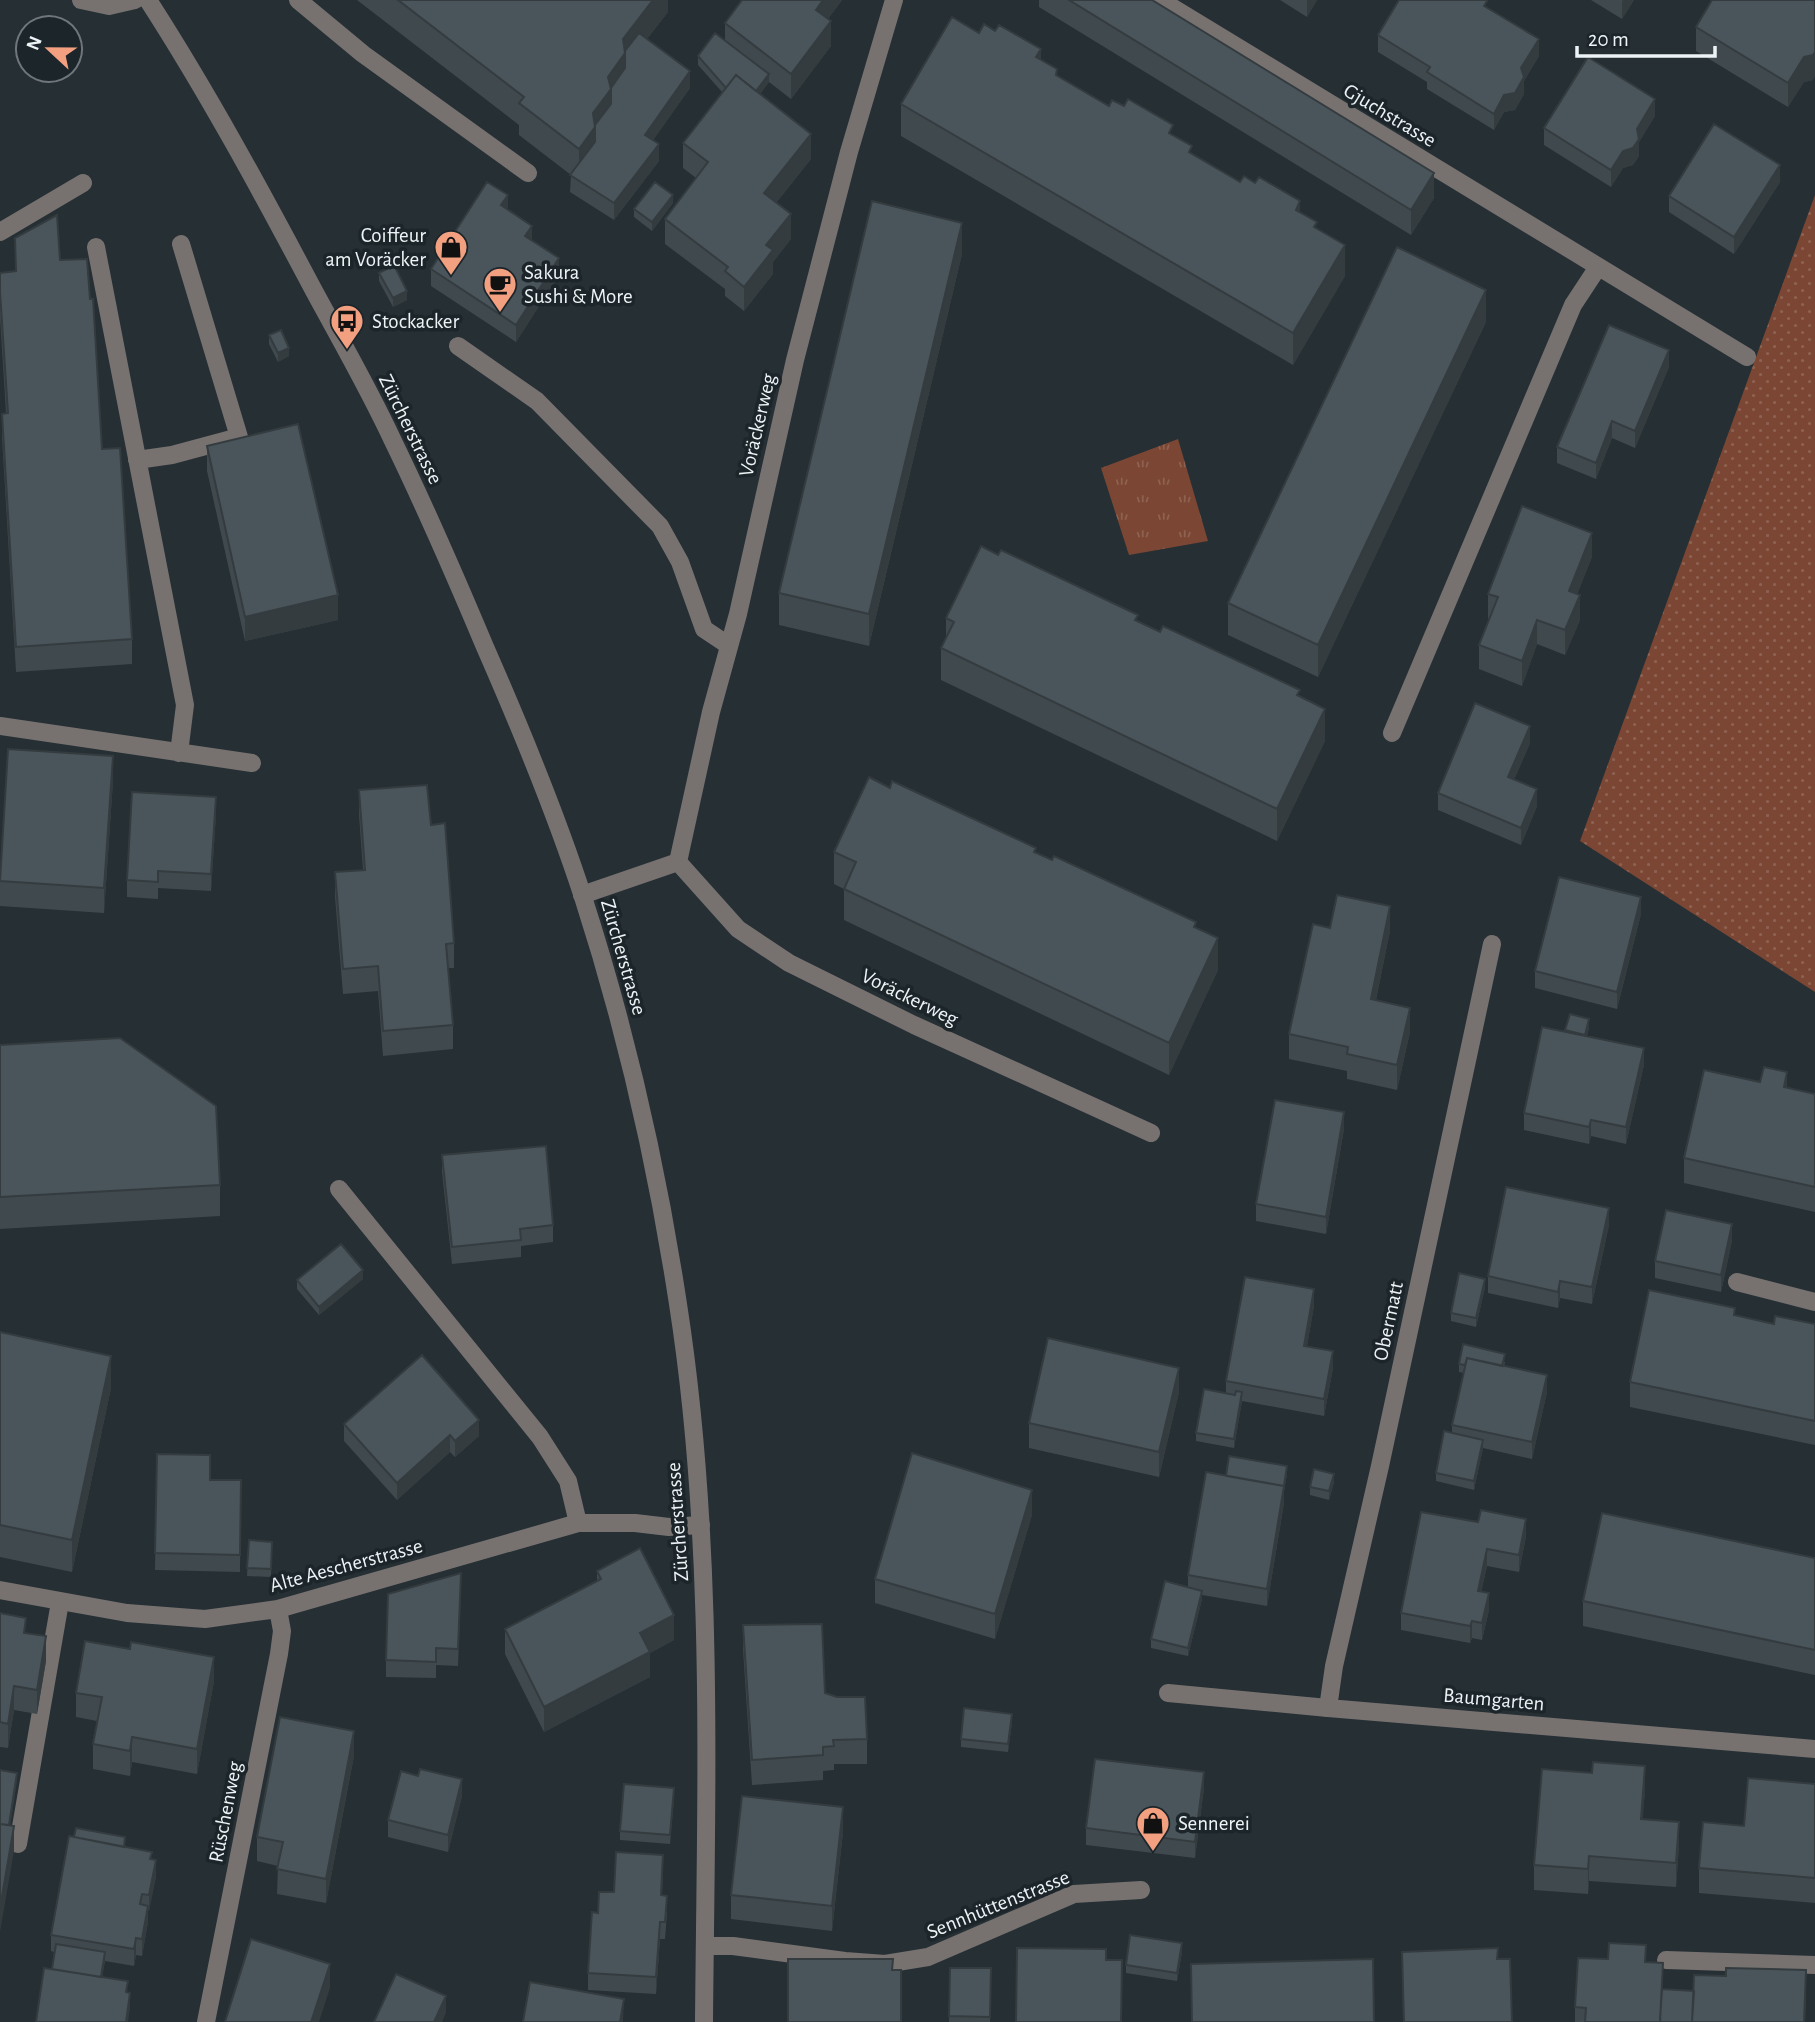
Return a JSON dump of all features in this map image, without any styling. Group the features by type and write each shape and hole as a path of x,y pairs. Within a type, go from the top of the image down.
{"street":[{"path":"81,0 109,6 135,0"},
{"name":"Zürcherstrasse","path":"148,0 257,183 391,436 533,758 582,895 618,1017 650,1142 679,1307 701,1525 708,1774 704,2022"},
{"path":"298,0 363,54 528,173"},
{"name":"Voräckerweg","path":"894,0 849,152 805,321 678,862 738,929 789,963 914,1026 1151,1133"},
{"name":"Gjuchstrasse","path":"1160,0 1746,357"},
{"path":"0,232 83,183"},
{"path":"137,460 172,455 239,437 181,244"},
{"path":"96,247 185,705 179,753"},
{"path":"1392,733 1573,305 1598,267"},
{"path":"458,346 537,401 660,526 680,562 704,629 728,645"},
{"path":"0,726 252,763"},
{"path":"582,895 678,862"},
{"name":"Obermatt","path":"1328,1708 1334,1666 1380,1466 1492,944"},
{"path":"339,1189 540,1437 568,1481 578,1523"},
{"path":"1737,1282 1815,1302"},
{"name":"Alte Aescherstrasse","path":"0,1590 127,1613 205,1619 278,1609 578,1523 635,1523 669,1527 701,1525"},
{"path":"18,1844 60,1602"},
{"name":"Rüschenweg","path":"206,2022 279,1654 282,1631 278,1609"},
{"name":"Baumgarten","path":"1168,1693 1815,1749"},
{"name":"Sennhüttenstrasse","path":"705,1946 733,1946 885,1964 928,1957 1074,1894 1141,1890"},
{"path":"1666,1960 1815,1965"}],"green space":[{"path":"1815,195 1815,992 1580,841"},
{"path":"1178,439 1208,541 1129,555 1101,468"}],"building":[{"path":"398,0 653,0 623,39 625,53 608,77 611,89 593,113 595,127 579,149 519,103 524,97"},
{"path":"742,0 823,0 816,10 831,21 791,74 725,23"},
{"path":"1069,0 1152,0 1434,173 1411,210"},
{"path":"1399,0 1486,0 1484,6 1539,39 1521,68 1524,77 1515,93 1504,95 1494,114 1427,72 1430,67 1378,35"},
{"path":"1712,0 1815,0 1815,52 1804,57 1788,83 1696,27"},
{"path":"952,17 979,33 984,24 995,31 999,25 1041,49 1036,57 1057,69 1056,75 1109,106 1112,100 1124,106 1128,99 1173,125 1169,133 1192,146 1189,152 1240,182 1244,176 1255,183 1259,177 1300,201 1296,210 1317,222 1314,227 1345,245 1293,333 901,104"},
{"path":"639,33 690,71 645,135 659,144 614,203 570,175 595,142 595,125 611,104 611,88 625,68 625,51"},
{"path":"715,33 769,74 756,91 736,75 726,88 698,56"},
{"path":"1588,57 1655,99 1637,129 1639,139 1633,148 1623,151 1611,170 1544,128"},
{"path":"736,75 811,134 764,193 791,214 766,245 773,250 744,287 725,271 728,267 665,219 708,162 683,143"},
{"path":"1714,124 1780,165 1734,237 1669,196"},
{"path":"487,182 508,195 501,205 532,226 525,236 559,258 516,325 431,269"},
{"path":"655,182 673,195 652,222 634,209"},
{"path":"872,201 962,223 869,614 779,593"},
{"path":"57,215 60,260 87,259 90,299 93,299 102,449 120,448 132,639 16,647 2,414 8,413 0,273 16,271 15,238"},
{"path":"1397,247 1486,290 1318,645 1228,603"},
{"path":"394,265 407,291 393,298 379,273"},
{"path":"1609,325 1669,350 1635,431 1612,421 1596,463 1557,447"},
{"path":"281,330 289,348 278,353 269,335"},
{"path":"298,424 338,595 245,617 207,446"},
{"path":"1522,506 1592,533 1569,591 1580,595 1565,630 1537,620 1522,661 1479,645 1498,597 1488,594"},
{"path":"981,546 998,555 1001,550 1138,615 1135,620 1160,632 1163,626 1300,690 1297,695 1325,709 1277,809 941,648 954,622 946,618"},
{"path":"1475,703 1530,726 1508,777 1537,789 1521,828 1438,793"},
{"path":"8,749 113,756 104,888 0,881"},
{"path":"869,777 890,788 892,781 1036,848 1034,852 1052,860 1054,856 1196,922 1194,927 1218,938 1169,1043 844,889 856,862 834,852"},
{"path":"427,785 431,825 445,823 454,943 446,944 453,1025 383,1031 378,966 343,969 335,872 365,870 359,790"},
{"path":"132,792 216,797 211,874 158,871 158,882 127,880"},
{"path":"1559,877 1641,897 1617,992 1535,971"},
{"path":"1337,895 1390,906 1371,999 1410,1008 1397,1065 1347,1054 1348,1047 1289,1034 1313,924 1330,928"},
{"path":"1570,1014 1589,1019 1585,1035 1565,1030"},
{"path":"1542,1027 1644,1048 1626,1127 1591,1120 1589,1127 1524,1113"},
{"path":"120,1038 216,1106 220,1185 0,1197 0,1045"},
{"path":"1764,1067 1787,1072 1784,1087 1815,1094 1815,1187 1684,1158 1704,1070 1760,1082"},
{"path":"1275,1100 1344,1112 1326,1217 1256,1204"},
{"path":"546,1146 553,1225 520,1229 521,1240 452,1247 442,1155"},
{"path":"1506,1187 1609,1208 1592,1287 1560,1281 1558,1292 1488,1276"},
{"path":"1666,1210 1732,1224 1721,1275 1655,1261"},
{"path":"341,1244 363,1270 319,1307 297,1280"},
{"path":"1459,1273 1485,1279 1476,1318 1451,1313"},
{"path":"1245,1277 1314,1289 1304,1346 1333,1351 1324,1399 1226,1381"},
{"path":"1649,1290 1735,1308 1734,1315 1774,1324 1775,1316 1815,1324 1815,1421 1630,1382"},
{"path":"0,1332 111,1356 72,1540 0,1525"},
{"path":"1048,1338 1179,1368 1159,1452 1029,1423"},
{"path":"1463,1344 1505,1354 1502,1366 1467,1358 1465,1365 1459,1364"},
{"path":"422,1355 479,1420 455,1441 450,1435 397,1483 344,1424"},
{"path":"1467,1358 1547,1375 1532,1442 1452,1425"},
{"path":"1204,1389 1235,1395 1236,1391 1242,1392 1234,1439 1196,1433"},
{"path":"1444,1431 1483,1440 1474,1481 1436,1473"},
{"path":"912,1453 1032,1490 995,1614 875,1579"},
{"path":"157,1454 210,1455 210,1480 241,1480 240,1555 155,1553"},
{"path":"1229,1456 1287,1466 1284,1486 1226,1476"},
{"path":"1314,1469 1334,1474 1329,1491 1310,1487"},
{"path":"1206,1472 1284,1486 1267,1589 1188,1575"},
{"path":"1481,1510 1526,1519 1519,1555 1487,1549 1478,1591 1489,1593 1482,1623 1472,1621 1470,1626 1401,1613 1421,1512 1478,1522"},
{"path":"1602,1513 1815,1558 1815,1650 1583,1601"},
{"path":"249,1540 272,1542 271,1569 247,1568"},
{"path":"640,1548 674,1615 640,1633 650,1652 544,1707 505,1629 601,1579 597,1571"},
{"path":"461,1573 458,1649 436,1648 436,1662 386,1660 388,1594"},
{"path":"1165,1581 1202,1591 1188,1648 1151,1639"},
{"path":"0,1613 26,1618 24,1633 46,1636 37,1690 14,1686 8,1724 0,1722"},
{"path":"822,1624 825,1693 837,1697 865,1697 867,1739 833,1740 834,1746 823,1747 823,1755 752,1760 743,1625"},
{"path":"85,1641 130,1649 131,1642 214,1657 197,1749 132,1737 130,1751 93,1744 102,1697 76,1693"},
{"path":"964,1708 1012,1714 1008,1744 961,1739"},
{"path":"280,1717 354,1731 326,1879 277,1869 283,1842 257,1837"},
{"path":"1095,1759 1204,1772 1195,1842 1086,1828"},
{"path":"1593,1762 1645,1766 1641,1819 1679,1822 1676,1863 1589,1856 1588,1869 1534,1865 1542,1769 1592,1773"},
{"path":"420,1769 462,1779 448,1835 388,1820 401,1771 418,1776"},
{"path":"0,1770 17,1773 9,1825 0,1824"},
{"path":"1748,1778 1815,1784 1815,1878 1699,1868 1703,1822 1744,1826"},
{"path":"624,1784 674,1788 670,1835 620,1831"},
{"path":"742,1796 843,1807 832,1906 731,1895"},
{"path":"0,1824 14,1826 0,1908"},
{"path":"76,1828 125,1837 124,1847 74,1837"},
{"path":"69,1836 152,1852 150,1859 156,1860 149,1895 142,1894 140,1904 148,1906 142,1939 136,1938 134,1949 51,1935"},
{"path":"616,1852 663,1855 661,1895 667,1896 665,1922 660,1922 656,1977 588,1973 592,1912 598,1913 599,1892 614,1892"},
{"path":"1130,1935 1182,1943 1177,1973 1126,1965"},
{"path":"251,1939 330,1964 311,2022 225,2022"},
{"path":"1609,1943 1646,1945 1645,1962 1663,1963 1660,2022 1585,2022 1586,2008 1575,2007 1578,1958 1608,1959"},
{"path":"56,1944 105,1952 101,1977 52,1969"},
{"path":"1017,1948 1106,1949 1106,1960 1122,1960 1121,2022 1016,2022"},
{"path":"1498,1948 1497,1959 1510,1959 1512,2022 1404,2022 1402,1952"},
{"path":"788,1959 893,1959 892,1970 901,1970 901,2022 788,2022"},
{"path":"1373,1959 1374,2022 1192,2022 1191,1964"},
{"path":"44,1968 128,1981 126,1992 130,1993 126,2022 36,2022"},
{"path":"950,1968 991,1968 990,2017 949,2016"},
{"path":"1726,1968 1806,1970 1804,2022 1692,2022 1694,1975 1726,1976"},
{"path":"396,1974 446,1996 434,2022 374,2022"},
{"path":"530,1982 624,1999 620,2022 523,2022"},
{"path":"1662,1989 1694,1991 1692,2022 1661,2022"}],"place":[{"name":"Coiffeur am Voräcker","path":"451,277"},
{"name":"Sakura Sushi & More","path":"500,314"},
{"name":"Stockacker","path":"347,351"},
{"name":"Sennerei","path":"1153,1853"}]}
